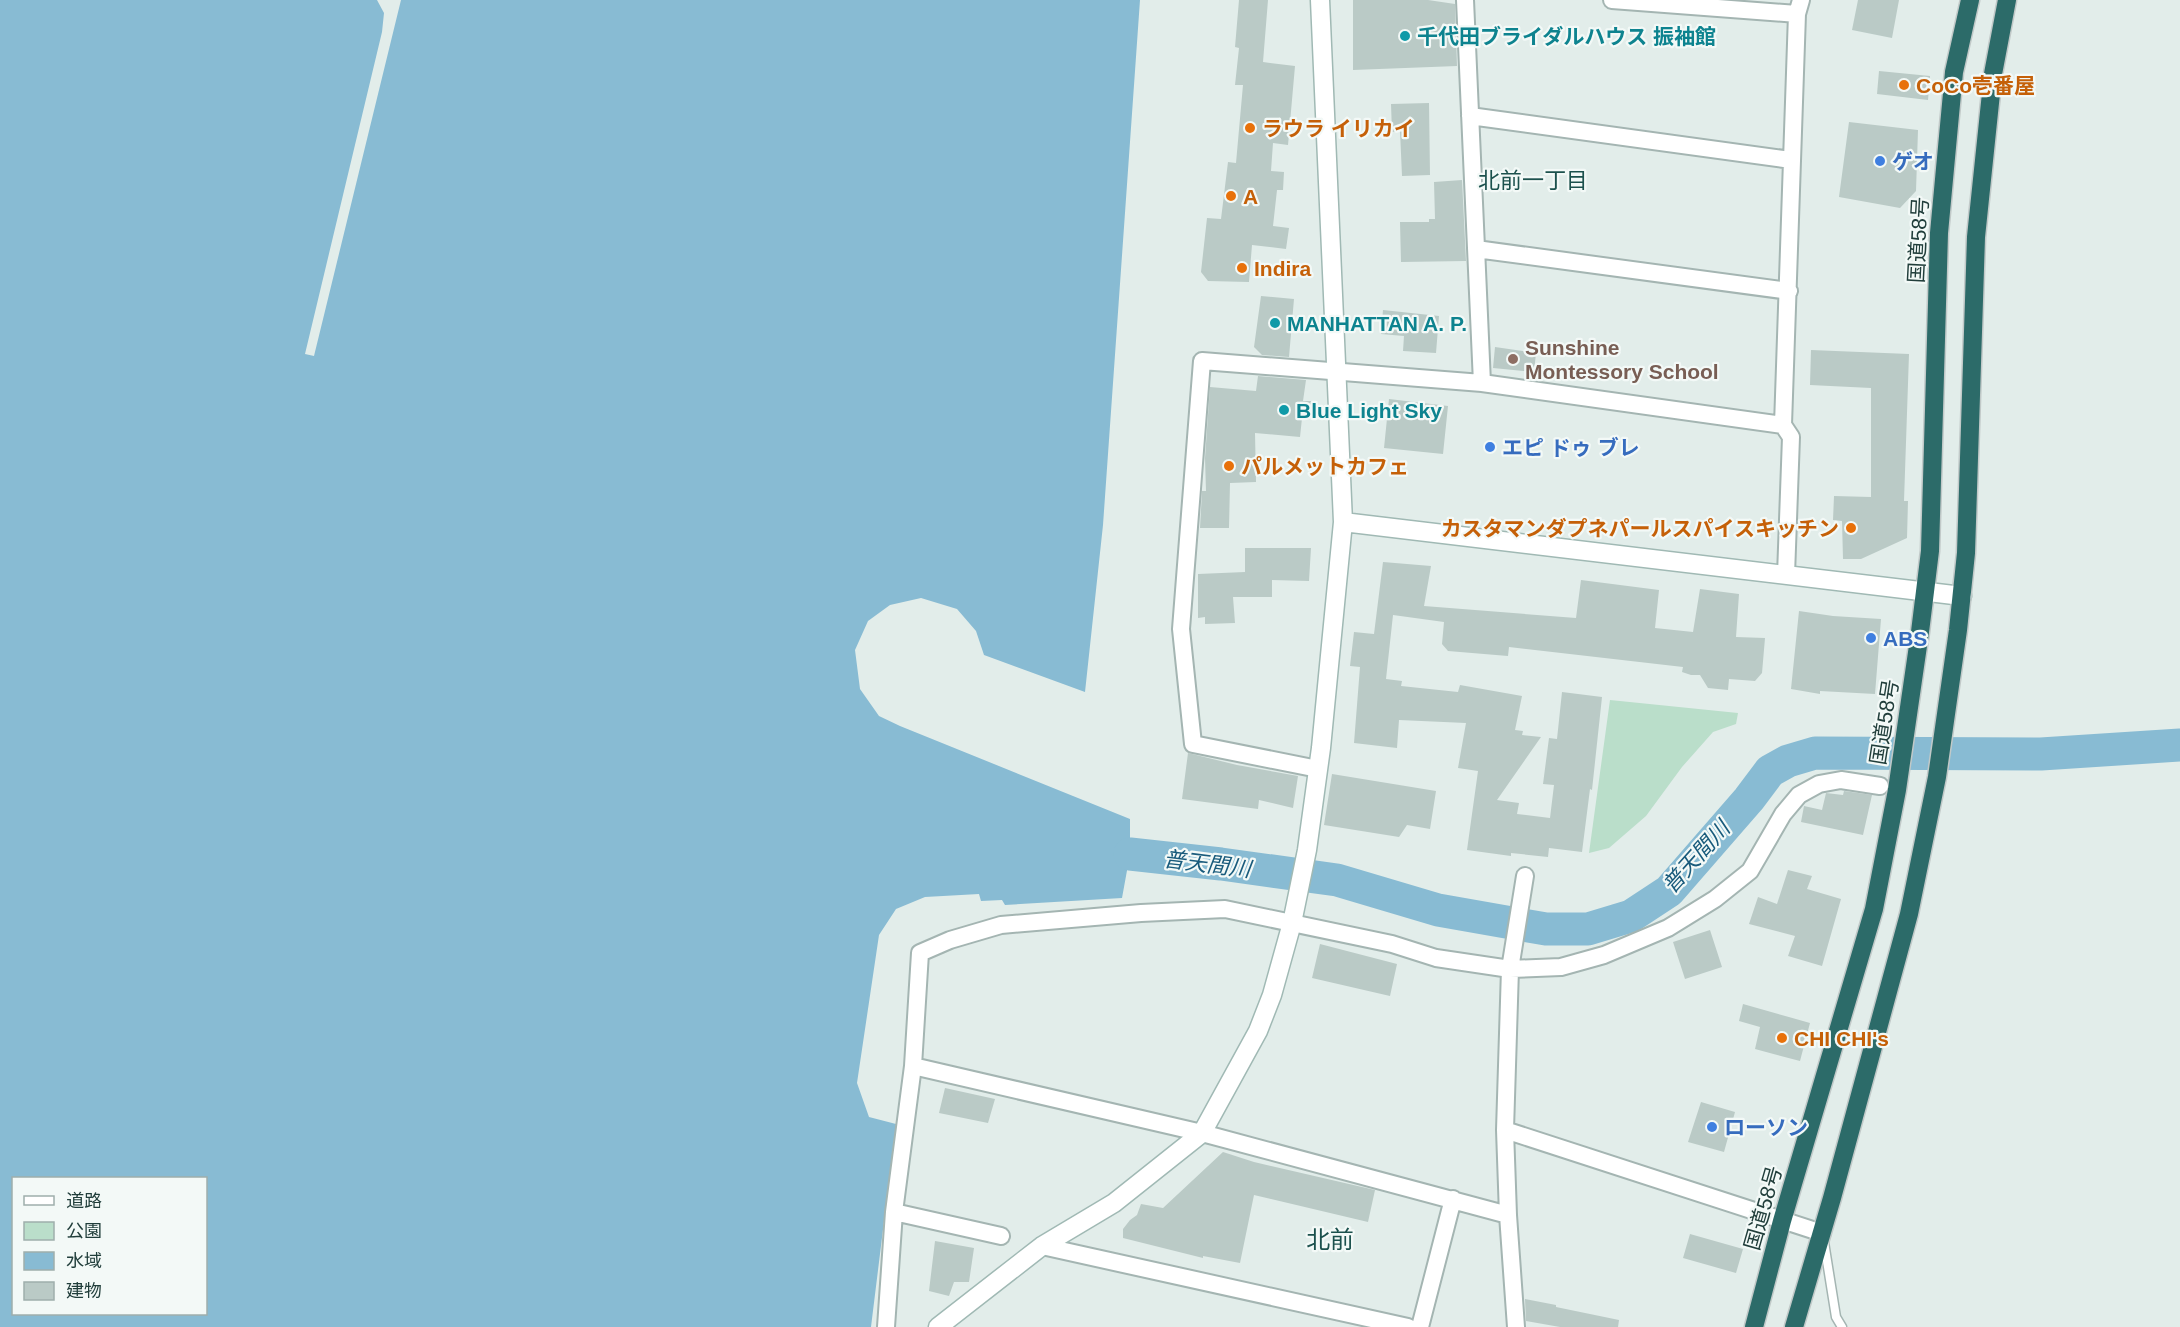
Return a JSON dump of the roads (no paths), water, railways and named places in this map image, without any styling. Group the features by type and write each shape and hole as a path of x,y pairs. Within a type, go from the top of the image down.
{"highway":[{"name":"国道58号","path":"1754,1327 1782,1221 1874,909 1898,777 1930,551 1939,233 1954,72 1970,0"},
{"path":"1794,1327 1909,914 1937,777 1962,596 1967,534 1976,237 1993,74 2007,0"}],"street":[{"path":"938,1327 1042,1246 1114,1203 1202,1133 1258,1031 1272,995 1293,918 1307,850 1318,769 1343,522 1320,0"},
{"path":"1464,0 1482,383"},
{"path":"1612,0 1799,7 1791,160 1789,291 1783,425 1791,437 1786,574"},
{"path":"1470,116 1791,160"},
{"path":"1476,249 1789,291"},
{"path":"1318,769 1192,744 1181,629 1202,361 1482,383 1783,425"},
{"path":"1343,522 1962,596"},
{"path":"886,1327 894,1212 913,1066 920,953 950,940 1001,925 1225,909 1293,918 1436,958 1561,967 1604,956 1668,928 1715,899 1750,871 1783,814 1799,795 1819,784 1841,780 1880,786"},
{"path":"1516,1327 1505,1130 1511,962 1525,876"},
{"path":"913,1066 1202,1133 1508,1215"},
{"path":"1505,1130 1822,1233"},
{"path":"1420,1327 1453,1199"},
{"path":"894,1212 1001,1236"},
{"path":"1042,1246 1408,1327"}],"lane":[{"path":"1822,1233 1836,1317 1842,1327"}],"water":[{"path":"0,0 377,0 384,13 382,32 305,354 314,356 401,0 1140,0 1103,525 1085,692 984,655 976,631 957,609 921,598 890,605 868,621 855,650 860,689 879,716 1130,819 1130,854 1122,898 1005,905 1002,900 981,901 979,894 925,897 896,909 879,935 857,1083 869,1117 896,1124 871,1327 0,1327"}],"waterway":[{"name":"普天間川","path":"1130,854 1337,880 1438,910 1546,929 1588,929 1631,916 1669,891 1749,799 1770,771 1788,761 1815,753 2041,754 2180,745"}],"place":[{"name":"千代田ブライダルハウス 振袖館","path":"1405,36"},
{"name":"CoCo壱番屋","path":"1904,85"},
{"name":"ラウラ イリカイ","path":"1250,128"},
{"name":"ゲオ","path":"1880,161"},
{"name":"A","path":"1231,196"},
{"name":"Indira","path":"1242,268"},
{"name":"MANHATTAN A. P.","path":"1275,323"},
{"name":"Sunshine Montessory School","path":"1513,359"},
{"name":"Blue Light Sky","path":"1284,410"},
{"name":"エピ ドゥ ブレ","path":"1490,447"},
{"name":"パルメットカフェ","path":"1229,466"},
{"name":"カスタマンダプネパールスパイスキッチン","path":"1851,528"},
{"name":"ABS","path":"1871,638"},
{"name":"CHI CHI's","path":"1782,1038"},
{"name":"ローソン","path":"1712,1127"}],"district":[{"name":"北前一丁目","path":"1533,180"},
{"name":"北前","path":"1330,1239"}]}
